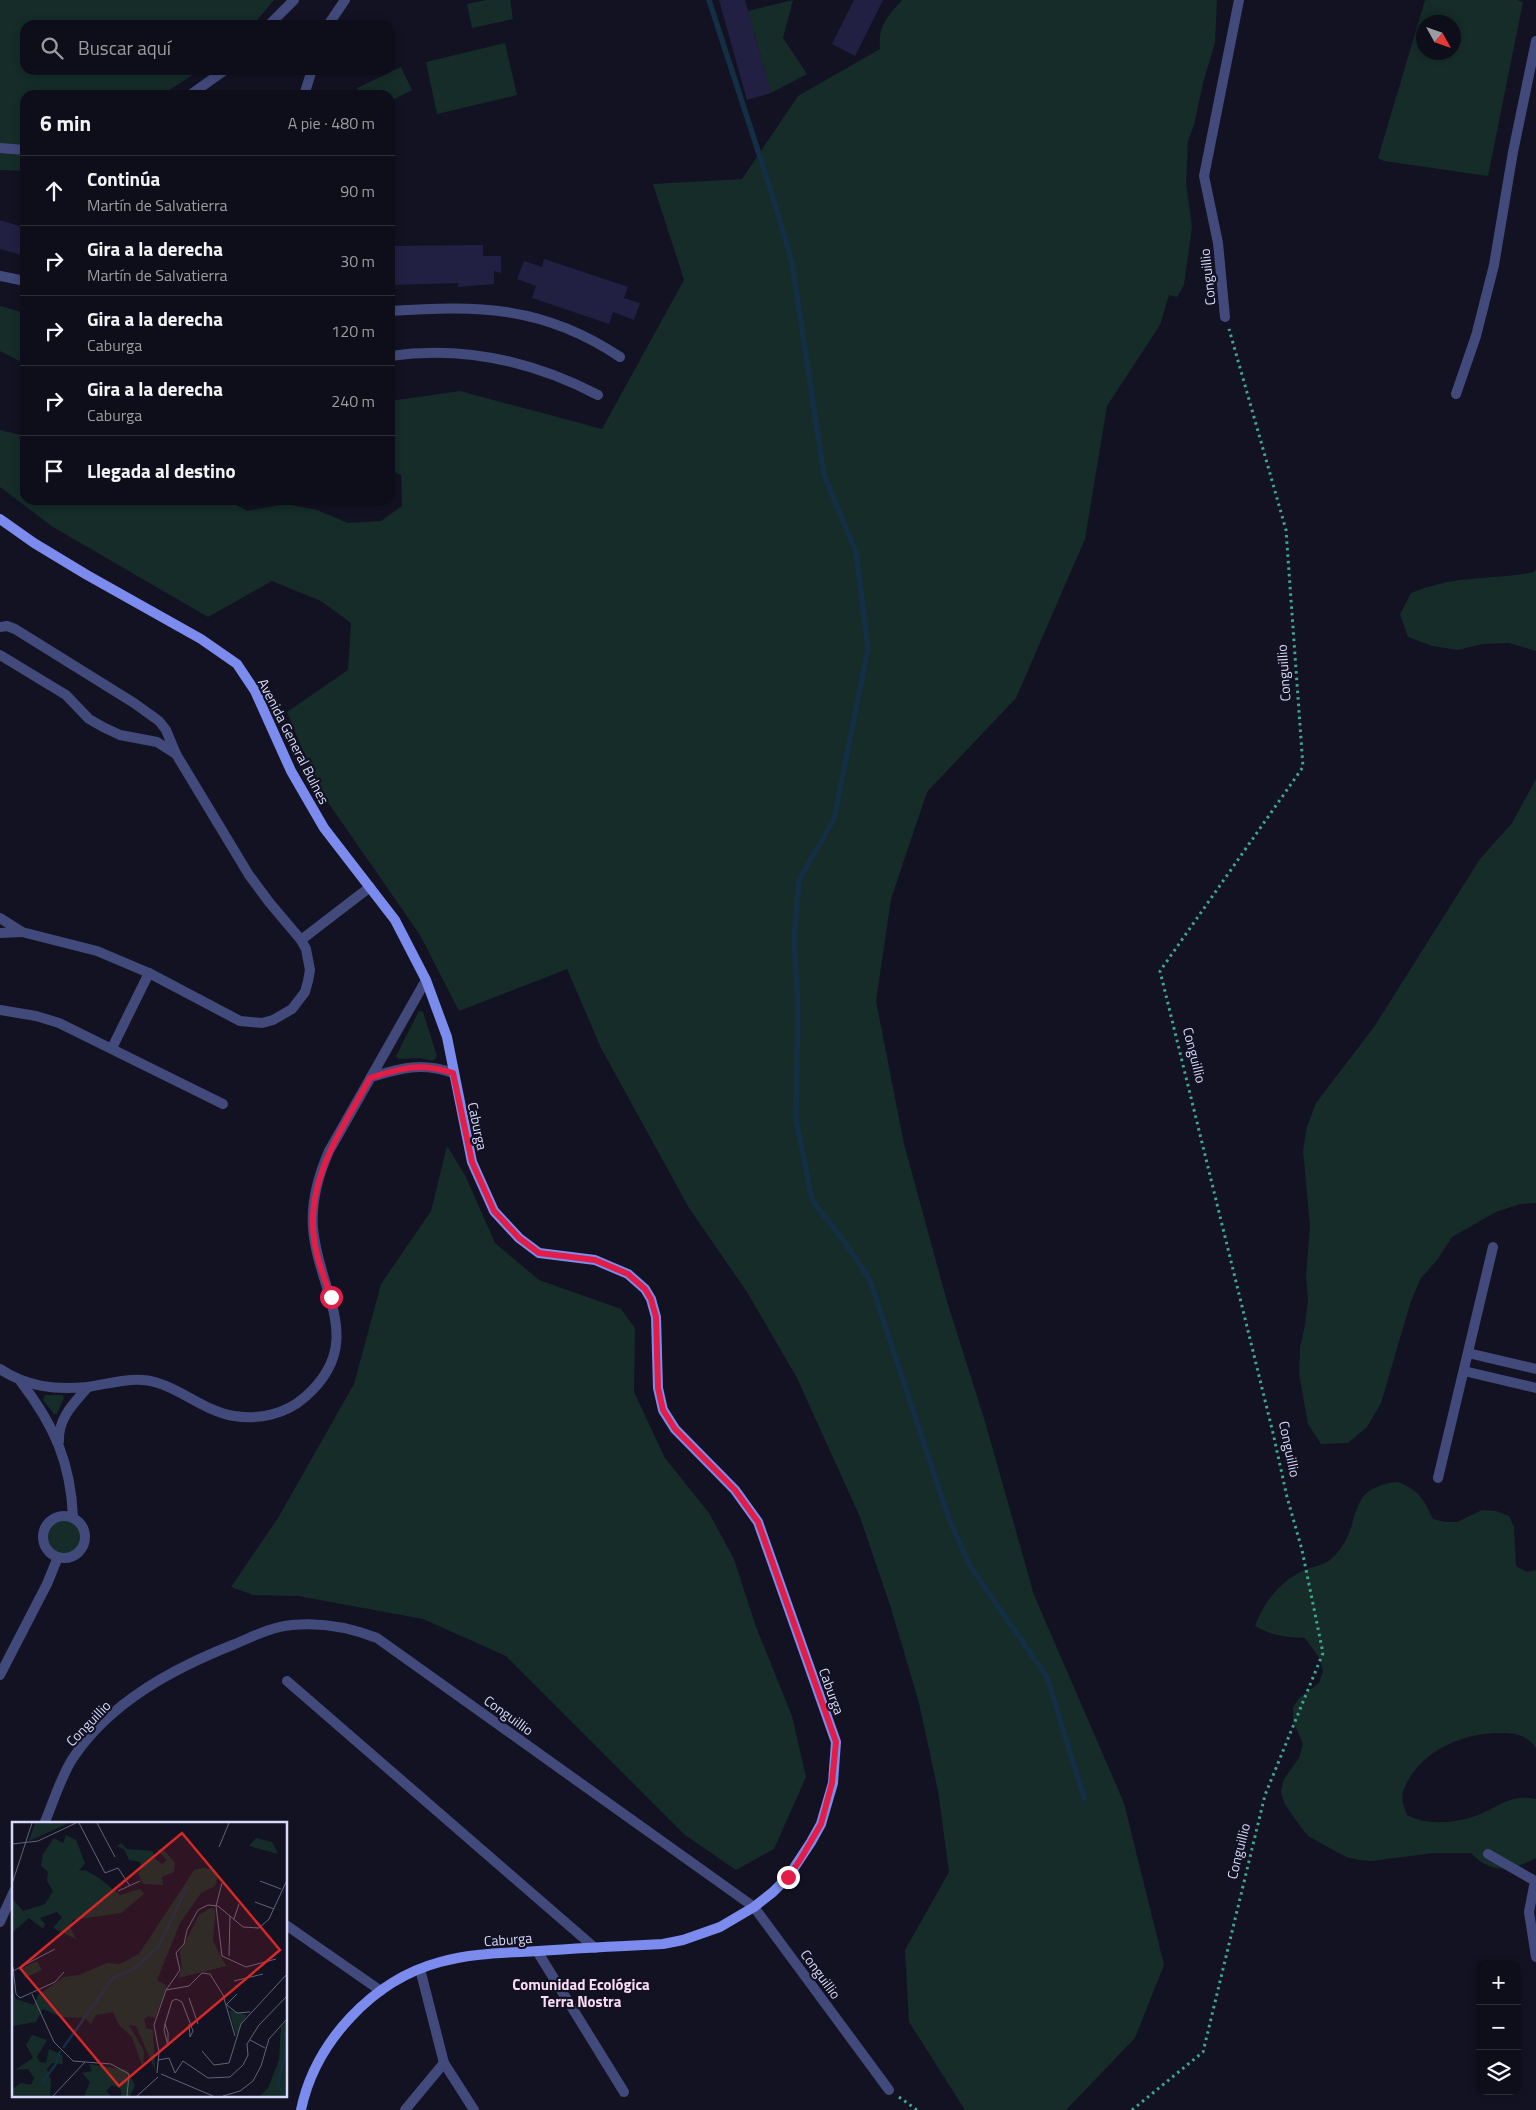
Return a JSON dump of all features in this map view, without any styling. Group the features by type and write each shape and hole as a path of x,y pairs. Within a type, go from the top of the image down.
{"street":[{"path":"274,20 294,0"},
{"path":"331,20 345,0"},
{"name":"Conguillio","path":"1226,317 1218,244 1204,176 1239,0"},
{"path":"1456,394 1476,336 1494,265 1513,152 1536,41"},
{"path":"197,90 218,75"},
{"path":"306,90 310,75"},
{"path":"0,148 20,150"},
{"path":"0,276 20,280"},
{"path":"395,311 486,309 532,316 578,332 620,357"},
{"path":"395,355 418,352 442,352 491,356 546,371 598,395"},
{"name":"Avenida General Bulnes","path":"0,519 34,543 201,639 237,664 255,691 291,771 324,828 395,920 426,980 447,1037 453,1073"},
{"path":"0,627 15,628 134,702 160,721 176,754 249,875 301,940 309,960 310,970 305,992 292,1009 283,1016 268,1022 251,1023 240,1021 149,973 97,951 22,932 0,918"},
{"path":"0,655 66,695 89,719 102,727 120,735 157,742 176,754"},
{"path":"301,940 370,887"},
{"path":"0,934 22,932"},
{"path":"112,1048 149,973"},
{"path":"0,1369 21,1382 43,1387 88,1386 128,1380 155,1382 184,1393 221,1413 246,1417 266,1416 288,1408 313,1390 330,1364 337,1337 335,1310 315,1244 312,1212 320,1174 329,1152 426,980"},
{"path":"0,1010 36,1016 59,1023 223,1104"},
{"path":"370,1078 398,1069 421,1066 438,1068 453,1073"},
{"name":"Caburga","path":"301,2110 312,2077 331,2042 346,2023 381,1990 420,1969 440,1962 490,1953 663,1944 683,1940 720,1928 754,1907 788,1877 821,1824 832,1783 836,1742 758,1522 735,1490 675,1429 663,1410 658,1388 656,1317 651,1299 645,1289 628,1274 595,1260 539,1253 519,1238 494,1211 472,1162 453,1073"},
{"path":"1438,1478 1493,1247"},
{"path":"1468,1353 1536,1368"},
{"path":"1464,1371 1536,1388"},
{"path":"21,1382 39,1406 59,1442 70,1481 73,1518"},
{"path":"59,1442 59,1432 63,1419 88,1386"},
{"path":"56,1517 73,1518 81,1524 84,1530 84,1543 77,1554 71,1557 58,1557 47,1550 43,1532 50,1520 56,1517"},
{"path":"0,1675 47,1584 58,1557"},
{"name":"Conguillio","path":"45,1822 73,1759 103,1724 137,1694 186,1664 253,1635 291,1625 326,1624 344,1627 377,1638 754,1907 889,2090"},
{"path":"287,1681 595,1948"},
{"path":"1488,1854 1535,1882 1529,1912 1536,1957"},
{"path":"0,1922 12,1895"},
{"path":"288,1926 381,1990"},
{"path":"537,1951 624,2092"},
{"path":"420,1969 444,2062 474,2110"},
{"path":"405,2110 444,2062"}],"path":[{"name":"Conguillio","path":"1132,2110 1203,2052 1265,1795 1323,1653 1302,1550 1287,1497 1160,971 1304,766 1286,530 1226,317"},
{"path":"889,2090 917,2110"}],"green space":[{"path":"0,0 274,0 257,20 20,20 20,75 192,75 170,90 20,90 20,171 0,170"},
{"path":"486,0 510,0 513,19 472,28 467,4"},
{"path":"793,0 783,38 807,74 771,93 748,11"},
{"path":"902,0 1217,0 1215,43 1203,83 1194,125 1188,141 1186,183 1192,227 1184,285 1177,297 1169,295 1160,325 1107,406 1085,539 1016,698 927,792 891,899 876,1001 904,1144 946,1298 986,1425 1034,1595 1124,1803 1164,1965 1135,2038 1066,2110 965,2110 909,2022 905,1950 949,1872 938,1791 919,1703 891,1608 860,1517 797,1378 747,1292 689,1208 601,1048 567,969 459,1011 420,935 318,788 287,712 348,670 351,623 321,601 272,581 208,617 53,527 24,505 237,505 247,511 291,505 317,510 348,523 381,521 402,506 401,475 395,472 395,400 460,391 602,429 684,280 653,184 742,179 798,96 880,49 880,34 892,12"},
{"path":"1425,0 1517,0 1523,2 1488,176 1384,161 1378,158 1416,30 1416,60 1461,60 1461,15 1421,15"},
{"path":"505,43 517,95 437,114 426,62"},
{"path":"401,67 412,90 395,98 395,90 358,90 357,88 384,75 395,75 395,70"},
{"path":"0,306 20,312 20,361 0,351"},
{"path":"0,430 20,435 20,502 0,487"},
{"path":"1536,569 1536,651 1509,643 1482,644 1458,650 1432,646 1408,637 1400,614 1411,593 1447,582 1525,574 1534,572"},
{"path":"1536,779 1536,1203 1520,1204 1496,1212 1452,1237 1438,1259 1421,1278 1411,1301 1381,1403 1367,1427 1348,1443 1321,1444 1308,1424 1299,1374 1300,1348 1308,1300 1306,1276 1310,1226 1303,1150 1307,1127 1316,1103 1374,1027 1480,859 1512,823"},
{"path":"419,1011 423,1012 437,1056 433,1061 420,1058 399,1059 396,1056"},
{"path":"447,1146 465,1175 495,1243 539,1280 621,1309 635,1328 634,1392 665,1458 709,1513 734,1559 755,1624 792,1716 806,1777 774,1849 736,1870 685,1835 506,1656 423,1619 298,1596 253,1595 231,1587 278,1518 354,1384 381,1284 431,1211"},
{"path":"45,1395 63,1395 64,1398 57,1414 54,1414 43,1400"},
{"path":"1398,1482 1420,1496 1433,1519 1457,1522 1482,1510 1496,1511 1509,1516 1514,1527 1516,1566 1527,1572 1536,1570 1536,1748 1524,1737 1510,1733 1485,1734 1456,1741 1431,1755 1420,1765 1411,1776 1402,1795 1407,1815 1433,1822 1470,1818 1512,1799 1536,1799 1536,1858 1518,1866 1502,1869 1494,1868 1486,1865 1471,1853 1434,1853 1371,1861 1346,1857 1308,1836 1284,1803 1281,1791 1284,1779 1299,1758 1303,1744 1293,1721 1293,1707 1299,1698 1319,1683 1323,1671 1320,1659 1305,1638 1279,1635 1255,1626 1268,1600 1281,1586 1296,1574 1323,1564 1334,1557 1346,1541 1357,1508 1369,1491 1381,1485"},
{"path":"64,1519 77,1524 82,1537 77,1550 64,1555 51,1550 46,1537 51,1524"}],"building":[{"path":"719,0 745,0 771,93 747,100"},
{"path":"854,0 883,0 855,56 832,44"},
{"path":"0,220 20,226 20,255 0,249"},
{"path":"483,245 483,256 501,256 501,273 494,271 494,284 458,287 458,283 395,285 395,246"},
{"path":"544,259 628,287 624,298 640,303 634,320 613,312 609,324 532,298 536,286 517,279 524,261 542,267"}],"waterway":[{"path":"709,0 772,194 792,263 824,475 856,552 868,648 834,819 799,880 794,939 798,1006 796,1119 812,1200 843,1240 870,1280 949,1519 970,1566 1047,1677 1084,1798"}],"district":[{"name":"Comunidad Ecológica Terra Nostra","path":"581,1992"}],"route":[{"path":"331,1297 318,1259 312,1212 317,1181 329,1152 370,1078 398,1069 421,1066 438,1068 453,1073 472,1162 494,1211 519,1238 539,1253 595,1260 628,1274 645,1289 651,1299 656,1317 658,1388 663,1410 675,1429 735,1490 758,1522 836,1742 832,1783 828,1804 821,1824 788,1877"}]}
